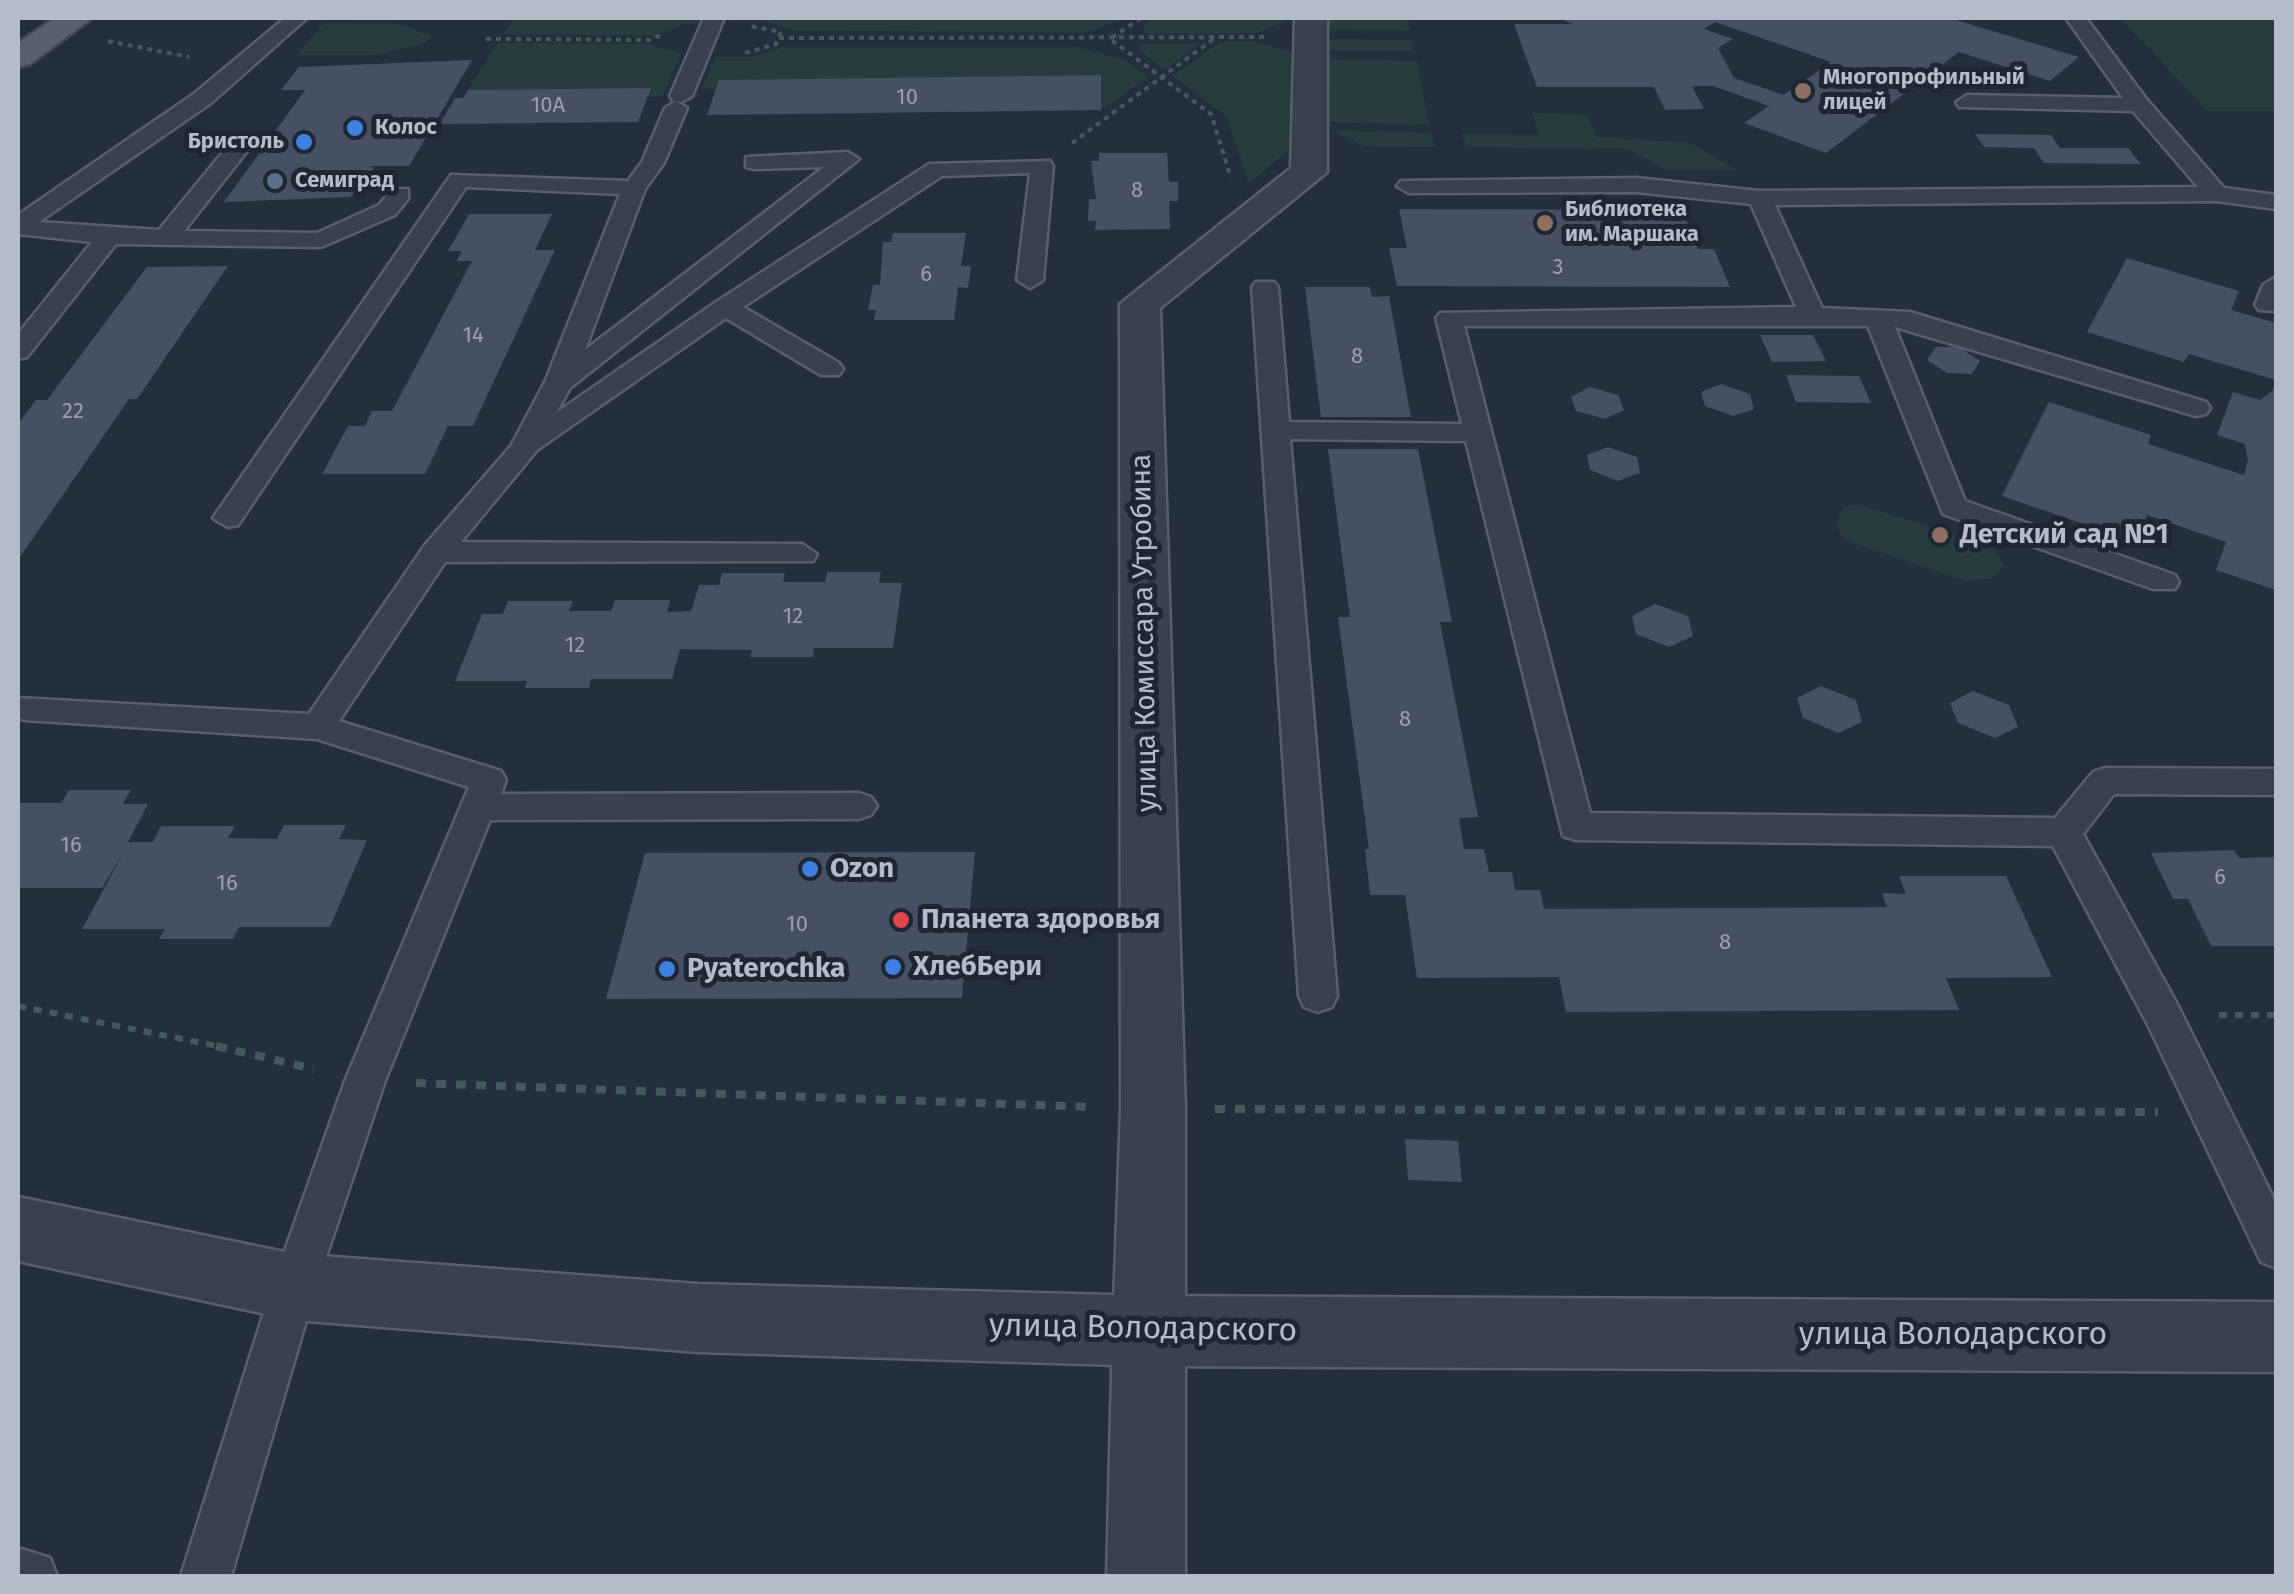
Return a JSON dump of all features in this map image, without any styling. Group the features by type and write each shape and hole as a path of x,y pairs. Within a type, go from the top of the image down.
{"main road":[{"path":"18,58 84,28"}],"street":[{"name":"улица Комиссара Утробина","path":"1148,1331 1154,1109 1140,304 1309,172 1311,28"},
{"name":"улица Володарского","path":"18,1229 294,1287 698,1318 1148,1331 2276,1337"},
{"path":"1146,1576 1148,1331"}],"lane":[{"path":"18,227 204,98 298,18"},
{"path":"2076,18 2139,105 2217,194"},
{"path":"318,726 436,552 523,450 559,382 634,188 654,163 712,22"},
{"path":"1967,102 2139,105"},
{"path":"166,238 244,141"},
{"path":"559,382 848,159 754,162"},
{"path":"523,450 725,306 937,169 1042,166 1030,280"},
{"path":"228,518 459,180 634,188"},
{"path":"1409,186 1636,186 1760,198 2217,194 2276,202"},
{"path":"18,227 109,237 320,240 388,210 400,194"},
{"path":"1760,198 1812,315"},
{"path":"18,352 109,237"},
{"path":"1265,287 1318,996"},
{"path":"725,306 830,368"},
{"path":"2064,832 1576,826 1449,318 1812,315 1910,320 2196,408"},
{"path":"1878,318 1953,507 2164,582"},
{"path":"1276,430 1480,433"},
{"path":"436,552 802,554"},
{"path":"24,708 318,726 490,780 365,1081 294,1287 206,1576"},
{"path":"2064,832 2105,781 2276,782"},
{"path":"479,807 859,806"},
{"path":"2064,832 2163,1016 2276,1247"},
{"path":"18,1573 32,1576"}],"path":[{"path":"1110,39 1141,18"},
{"path":"486,39 649,40 682,27 712,22 782,32 776,44 733,52"},
{"path":"84,28 198,58"},
{"path":"779,38 1110,39 1216,37 1311,28"},
{"path":"1042,166 1216,37"},
{"path":"1110,39 1211,114 1244,222"}],"green space":[{"path":"514,18 699,18 697,24 683,24 653,36 504,34"},
{"path":"1127,18 1083,33 792,30 765,21 733,21"},
{"path":"1155,18 1294,18 1258,33 1143,33 1144,25"},
{"path":"1326,18 1408,18 1410,30 1327,29"},
{"path":"2120,18 2274,18 2276,111 2208,111"},
{"path":"324,23 399,24 431,36 426,43 374,55 297,55"},
{"path":"1327,39 1411,40 1414,51 1328,51"},
{"path":"1220,42 1256,42 1298,54 1297,143 1249,183 1226,116 1173,76"},
{"path":"498,43 649,44 681,54 662,97 648,97 650,88 468,90"},
{"path":"1140,43 1200,43 1164,70 1140,50"},
{"path":"784,47 1077,47 1122,59 1149,77 1101,110 1100,75 719,80 716,89 702,89 716,57 752,57"},
{"path":"1329,59 1417,61 1429,125 1330,122"},
{"path":"1532,113 1586,115 1597,137 1690,143 1737,170 1667,170 1628,149 1466,147 1462,134 1540,135"},
{"path":"1331,130 1430,133 1436,147 1364,146"},
{"path":"1856,504 1981,542 1994,548 2004,565 1994,578 1966,581 1853,543 1842,537 1836,522 1844,508"}],"building":[{"path":"1558,18 1949,18 2079,57 2050,81 1959,52 1826,153 1744,123 1769,106 1713,86 1692,86 1704,109 1665,110 1654,87 1537,87 1514,24 1573,24","holes":["1715,22 1831,62 1784,95 1734,78 1718,48 1733,39 1704,29"]},
{"name":"Колос","path":"472,60 409,166 370,166 374,169 351,197 224,202 305,90 281,90 299,67"},
{"path":"1101,75 1101,110 707,115 719,80"},
{"path":"651,88 638,122 440,124 455,98 463,98 468,90"},
{"path":"1975,134 2051,135 2060,148 2128,148 2141,164 2044,163 2034,148 1984,147"},
{"path":"1099,153 1167,153 1169,182 1178,182 1178,201 1169,201 1170,229 1095,230 1096,221 1088,221 1089,199 1096,199 1091,161 1099,161"},
{"path":"1399,209 1682,210 1698,249 1714,249 1730,287 1397,286 1389,248 1407,248"},
{"path":"469,214 552,214 535,250 555,250 473,426 448,426 425,474 322,474 348,426 365,426 372,411 392,411 472,261 457,261 462,251 448,251"},
{"path":"893,233 966,233 961,266 971,266 968,288 958,287 954,320 874,320 876,310 868,310 873,285 880,285 883,242 891,242"},
{"path":"2127,258 2239,291 2231,310 2276,323 2276,380 2189,354 2184,362 2087,332"},
{"path":"228,266 137,399 129,399 18,560 18,424 36,400 47,400 147,267"},
{"path":"1305,287 1370,287 1372,297 1389,296 1411,417 1321,417"},
{"path":"1760,335 1813,335 1826,361 1772,362"},
{"path":"1936,347 1959,347 1980,361 1972,374 1947,373 1927,360"},
{"path":"1786,375 1859,376 1871,403 1796,402"},
{"path":"2276,380 2276,590 2216,570 2226,542 2147,515 2136,542 2002,496 2049,402 2151,435 2148,444 2244,475 2248,460 2245,444 2217,435 2233,392 2260,400 2272,391"},
{"path":"1721,384 1750,394 1754,409 1733,416 1705,406 1701,392"},
{"path":"1590,387 1618,395 1624,410 1605,419 1576,411 1571,397"},
{"path":"1608,447 1637,457 1640,473 1618,481 1590,470 1587,455"},
{"path":"1328,449 1418,449 1452,622 1440,622 1478,817 1459,818 1464,849 1484,849 1489,872 1512,872 1515,890 1540,890 1544,909 1887,907 1882,893 1906,894 1899,876 2006,876 2052,977 1946,978 1959,1010 1566,1012 1559,977 1417,978 1405,895 1370,895 1365,849 1369,849 1338,617 1350,617"},
{"path":"827,572 881,572 879,583 902,583 893,648 814,648 813,657 750,657 752,650 680,649 672,679 591,679 589,688 525,688 527,681 455,681 482,614 503,614 508,601 573,601 569,611 611,611 615,600 670,600 667,612 691,611 699,585 719,585 722,573 785,573 783,582 825,582"},
{"path":"1655,604 1688,616 1693,636 1669,647 1636,634 1632,616"},
{"path":"1821,686 1856,700 1862,722 1838,733 1803,718 1797,698"},
{"path":"1973,691 2009,705 2018,727 1995,738 1958,723 1950,703"},
{"path":"69,790 131,790 123,804 148,804 128,842 153,842 161,826 235,826 228,838 277,839 284,825 346,825 339,839 367,840 330,927 239,927 233,939 159,939 165,929 82,929 124,852 102,888 18,888 18,803 61,803"},
{"path":"2234,850 2239,858 2276,857 2276,946 2211,946 2188,899 2173,899 2151,853"},
{"path":"975,852 962,998 606,999 645,853"},
{"path":"1405,1139 1458,1141 1462,1182 1408,1180"}],"place":[{"name":"Многопрофильный лицей","path":"1803,91"},
{"name":"Колос","path":"355,128"},
{"name":"Бристоль","path":"304,142"},
{"name":"Семиград","path":"275,181"},
{"name":"Библиотека им. Маршака","path":"1545,223"},
{"name":"Детский сад №1","path":"1940,535"},
{"name":"Ozon","path":"810,869"},
{"name":"Планета здоровья","path":"901,920"},
{"name":"ХлебБери","path":"893,967"},
{"name":"Pyaterochka","path":"667,969"}]}
